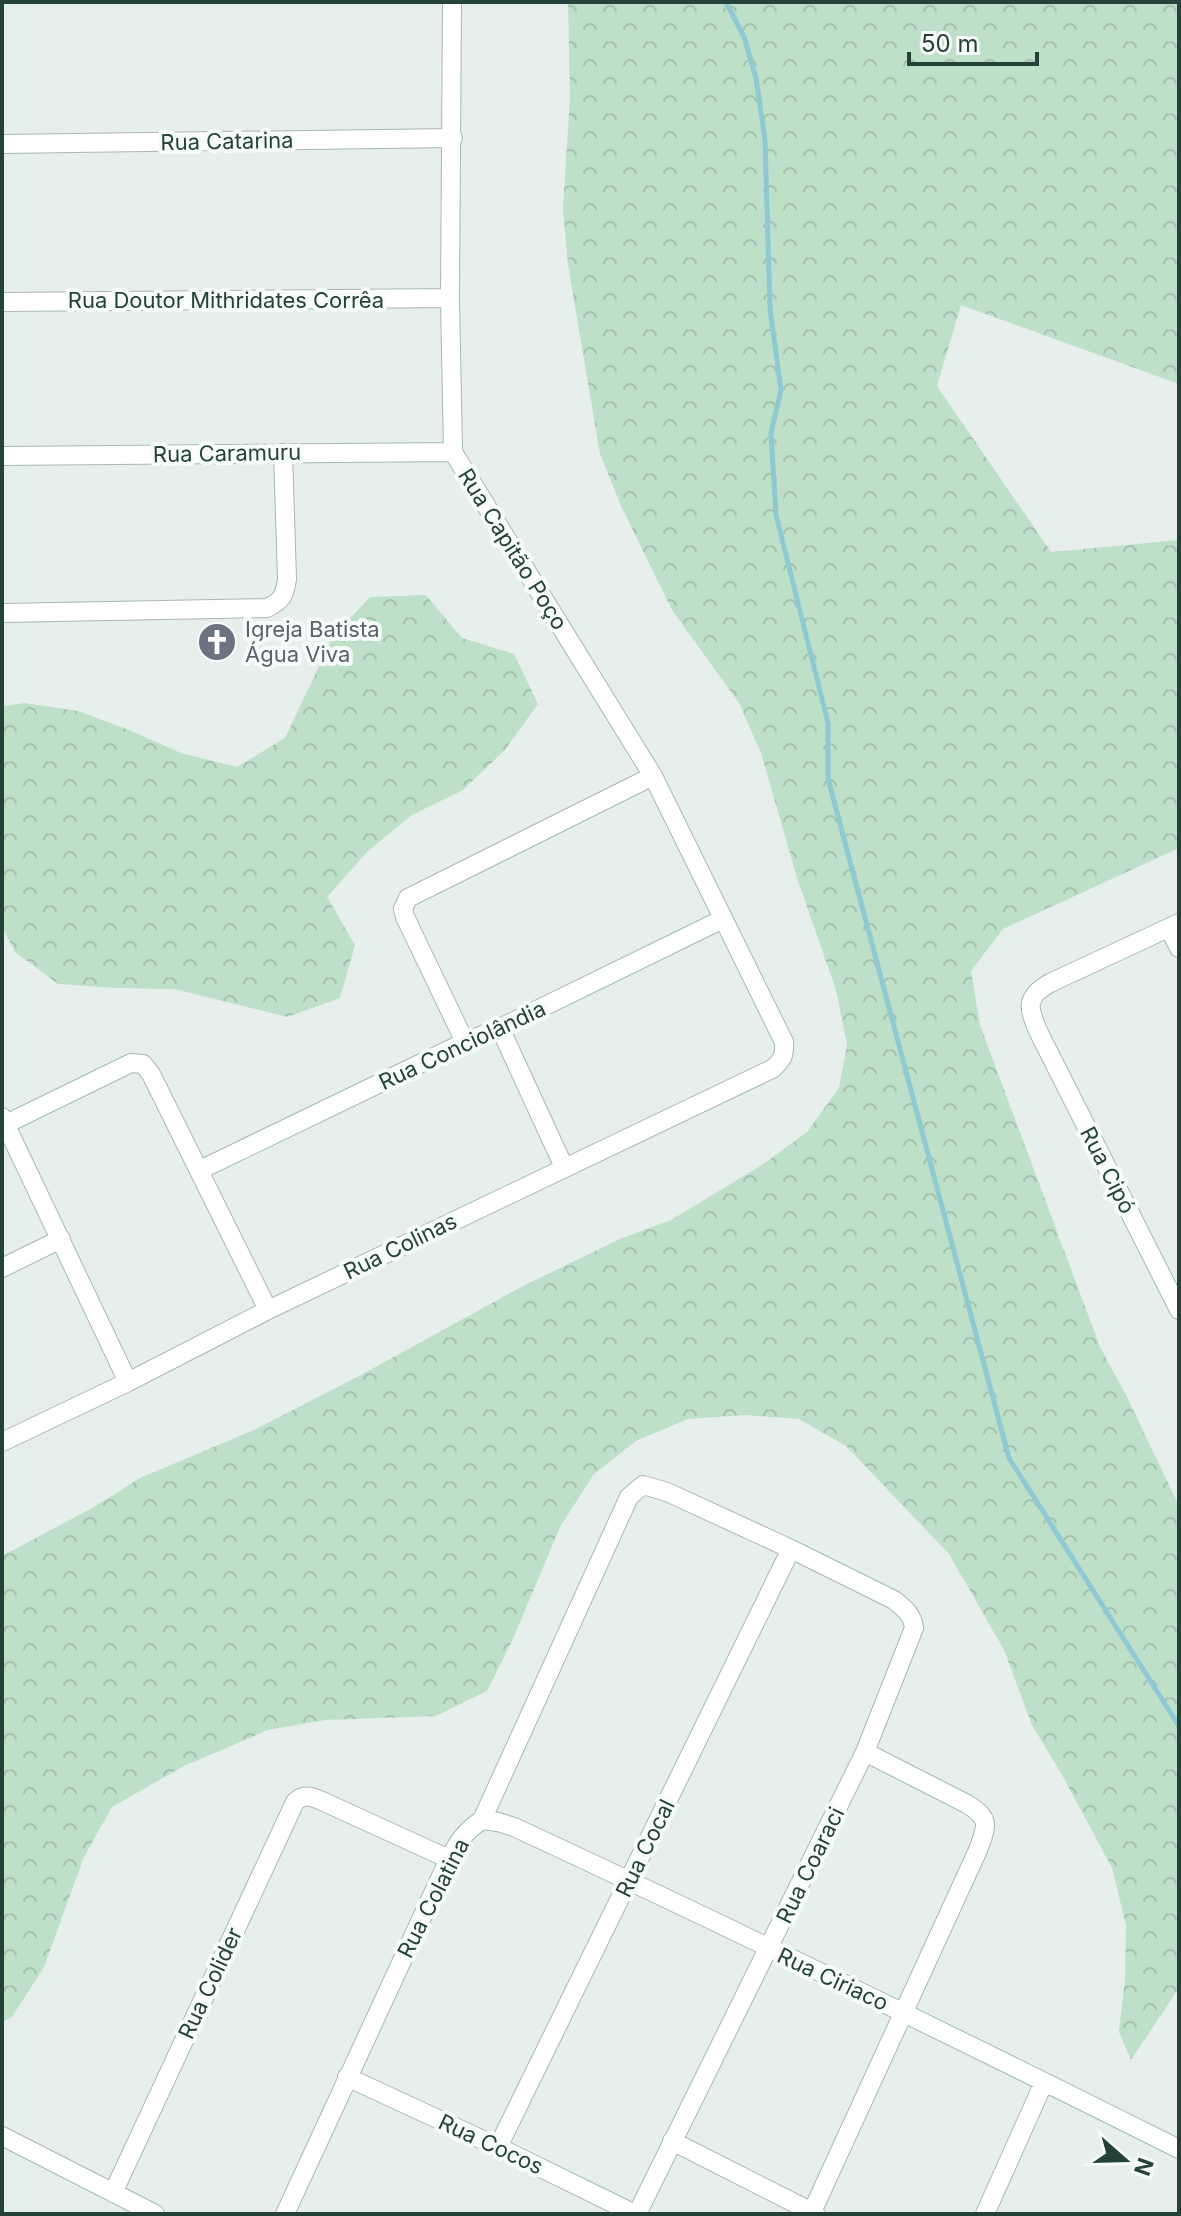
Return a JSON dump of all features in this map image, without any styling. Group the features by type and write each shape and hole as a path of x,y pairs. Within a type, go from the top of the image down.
{"street":[{"name":"Rua Capitão Poço","path":"452,2 450,298 453,452 653,776 784,1042"},
{"name":"Rua Catarina","path":"2,144 453,138"},
{"name":"Rua Doutor Mithridates Corrêa","path":"2,302 450,298"},
{"name":"Rua Caramuru","path":"2,456 453,452"},
{"path":"2,613 267,608 281,600 286,589 283,453"},
{"path":"465,1042 405,917 403,909 408,898 653,776"},
{"name":"Rua Conciolândia","path":"200,1170 723,919"},
{"path":"1174,926 1179,948"},
{"name":"Rua Cipó","path":"1174,926 1041,988 1029,1005 1038,1031 1179,1310"},
{"path":"500,1028 564,1167"},
{"name":"Rua Colinas","path":"2,1442 268,1310 772,1069 784,1055 784,1042"},
{"path":"128,1382 4,1120 124,1067 137,1062 143,1064 200,1170 268,1310"},
{"path":"2,1268 61,1239"},
{"name":"Rua Colatina","path":"285,2214 459,1839 482,1820 629,1497 643,1485 667,1492 791,1549"},
{"name":"Rua Coaraci","path":"636,2214 865,1752 914,1628 910,1615 894,1600 791,1549"},
{"name":"Rua Cocal","path":"498,2147 791,1549"},
{"path":"672,2141 814,2213 986,1824 984,1817 967,1804 865,1752"},
{"name":"Rua Colider","path":"113,2193 295,1802 304,1796 322,1801 449,1859"},
{"name":"Rua Ciriaco","path":"482,1820 514,1827 629,1880 1179,2149"},
{"name":"Rua Cocos","path":"347,2077 636,2214"},
{"path":"985,2214 1044,2082"},
{"path":"2,2136 155,2214"}],"green space":[{"path":"568,2 1179,2 1179,384 961,305 937,386 1051,552 1179,540 1179,848 1003,929 971,971 980,1025 1100,1347 1179,1506 1179,1988 1131,2060 1119,2032 1125,1979 1126,1925 1112,1868 1032,1725 1004,1650 949,1554 846,1446 799,1419 744,1415 688,1419 636,1441 594,1474 560,1527 513,1639 487,1691 436,1716 325,1720 268,1730 184,1766 112,1807 84,1857 44,1967 12,2017 2,2022 2,1556 94,1507 140,1478 254,1430 525,1285 622,1238 671,1220 762,1165 807,1132 839,1088 847,1045 836,990 798,881 761,753 739,703 672,610 622,508 600,454 568,265 563,208 570,97"},
{"path":"426,595 462,638 514,654 538,704 505,750 463,790 412,815 368,851 327,897 355,945 340,998 287,1017 174,989 58,984 15,952 2,927 2,706 25,703 78,711 181,753 237,767 285,738 334,635 370,597"}],"waterway":[{"path":"726,2 744,37 756,78 765,140 770,309 781,390 771,433 776,515 828,723 828,778 839,820 1009,1458 1179,1726"}],"place":[{"name":"Igreja Batista Água Viva","path":"217,642"}]}
